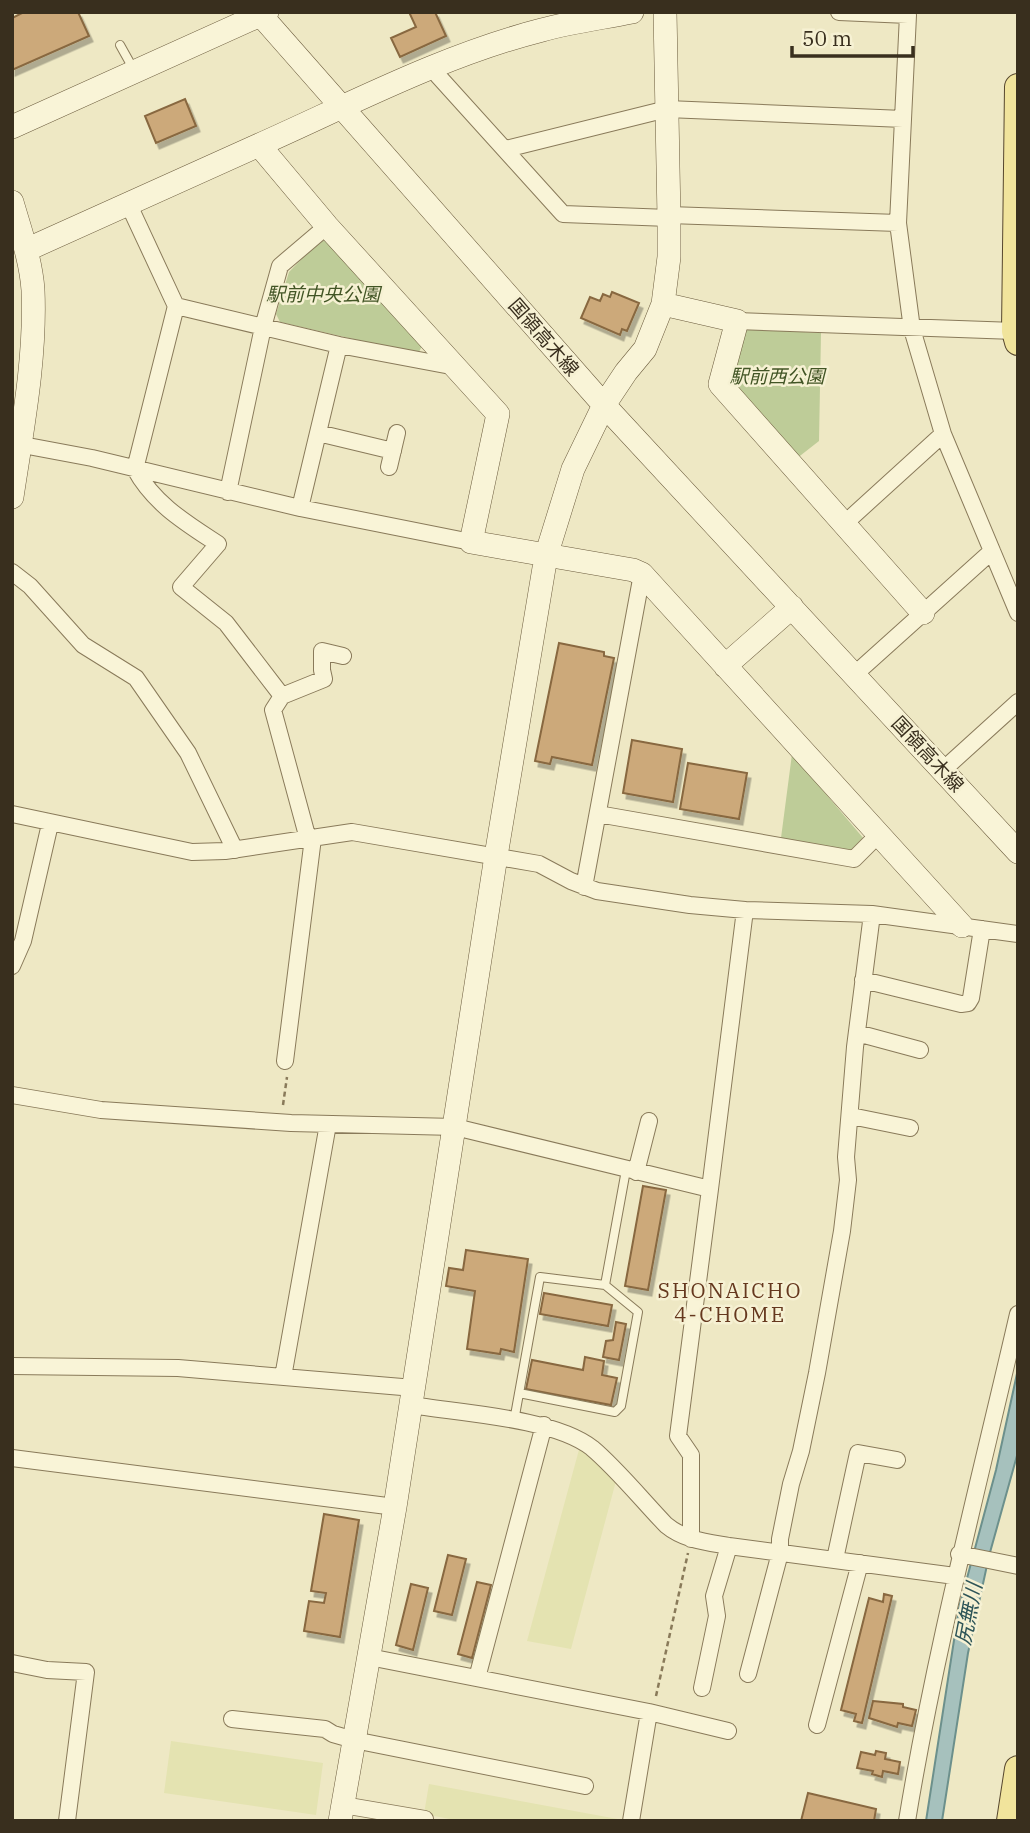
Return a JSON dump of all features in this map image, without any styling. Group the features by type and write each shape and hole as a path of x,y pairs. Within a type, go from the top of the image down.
{"main road":[{"path":"1016,336 1018,87"},
{"path":"1010,1821 1018,1769"}],"street":[{"path":"19,252 431,68 542,29 632,12"},
{"path":"425,1819 342,1813 395,1507 496,856 546,555 573,469 604,405 645,349 663,304 669,217 665,12"},
{"path":"839,12 908,15 898,223 912,328 943,434 1018,613"},
{"name":"国領高木線","path":"12,127 261,13 604,405 1018,852"},
{"path":"431,68 563,214 898,223"},
{"path":"506,149 667,109 903,119"},
{"path":"259,145 327,226 498,414 471,542"},
{"path":"12,202 19,252 33,289 31,341 16,444 12,498"},
{"path":"128,203 176,306 135,469 170,512 218,544 181,587 226,622 282,696"},
{"path":"228,492 263,327 280,267 327,226"},
{"path":"663,304 737,321 912,328 1016,336"},
{"path":"176,306 339,345 456,367"},
{"path":"737,321 720,384 923,613"},
{"path":"300,508 339,345"},
{"path":"318,433 391,459 397,433"},
{"path":"844,524 943,434"},
{"path":"16,444 300,508 471,542 633,570 642,574 724,666 972,928 971,998 968,1003 961,1004 863,980"},
{"path":"854,675 992,551"},
{"path":"12,572 30,586 83,645 136,678 188,753 235,850"},
{"path":"584,887 642,574"},
{"path":"724,666 792,607"},
{"path":"285,1061 311,838 273,710 282,696 324,679 322,651 343,656"},
{"path":"943,770 1018,702"},
{"path":"12,814 192,852 235,850 352,832 539,864 597,891 745,910 872,914 1018,934"},
{"path":"598,814 854,859 880,833"},
{"path":"12,966 23,941 50,824"},
{"path":"691,1539 691,1455 678,1436 745,910"},
{"path":"748,1674 780,1553 786,1506 804,1438 835,1278 848,1181 846,1157 857,1033 872,914"},
{"path":"857,1033 920,1050"},
{"path":"12,1095 102,1110 281,1123 455,1127 710,1189"},
{"path":"851,1116 910,1128"},
{"path":"631,1171 649,1121"},
{"path":"283,1377 328,1124"},
{"path":"907,1821 918,1752 955,1576 963,1555 1018,1314"},
{"path":"12,1366 178,1368 283,1377 412,1396 514,1421 544,1425 574,1437 592,1448 666,1525 691,1539 955,1576"},
{"path":"477,1678 544,1425"},
{"path":"835,1559 858,1452 897,1460"},
{"path":"12,1458 395,1507"},
{"path":"702,1688 718,1616 714,1596 729,1546"},
{"path":"963,1555 1018,1566"},
{"path":"817,1725 860,1563"},
{"path":"369,1657 651,1712 728,1731"},
{"path":"12,1663 47,1670 86,1672 67,1821"},
{"path":"631,1821 651,1712"},
{"path":"232,1719 325,1729 354,1740 584,1786"}],"lane":[{"path":"120,45 135,72"},
{"path":"605,1285 631,1171"},
{"path":"514,1421 519,1393 540,1277 605,1285 638,1312 621,1406 615,1412 519,1393"}],"path":[{"path":"281,1123 289,1064 285,1061"},
{"path":"651,1712 691,1539"}],"green space":[{"name":"駅前中央公園","path":"320,240 327,241 422,346 418,354 280,322 276,314 289,272"},
{"name":"駅前西公園","path":"748,329 821,333 819,441 796,459 730,388 741,335"},
{"path":"792,754 864,839 855,851 781,838"},
{"path":"580,1446 616,1481 571,1649 527,1641"},
{"path":"171,1741 323,1763 316,1815 164,1793"},
{"path":"429,1784 623,1820 460,1821 424,1814"}],"water":[{"name":"尻無川","path":"1018,1369 1018,1452 989,1556 968,1653 942,1821 926,1821 959,1608 996,1470"}],"building":[{"path":"24,12 78,12 89,36 12,70 12,18"},
{"path":"409,12 435,12 446,36 400,57 391,38 416,27"},
{"path":"185,99 196,126 156,143 145,116"},
{"path":"612,292 639,303 627,331 622,329 620,335 581,318 590,297 600,301 603,294 610,297"},
{"path":"559,643 604,652 604,656 614,658 592,765 552,757 550,764 535,761"},
{"path":"632,740 682,749 673,802 623,793"},
{"path":"688,763 747,773 739,819 680,809"},
{"path":"643,1186 666,1190 648,1290 625,1286"},
{"path":"466,1250 528,1259 514,1352 501,1349 500,1354 467,1349 475,1291 446,1286 449,1268 463,1270"},
{"path":"544,1293 612,1305 608,1326 540,1314"},
{"path":"616,1322 626,1324 619,1360 603,1357 606,1341 613,1340"},
{"path":"585,1357 604,1361 602,1375 617,1378 611,1405 526,1389 532,1360 583,1370"},
{"path":"324,1514 359,1520 340,1637 304,1631 309,1601 324,1603 326,1593 311,1591"},
{"path":"448,1555 466,1559 452,1615 434,1611"},
{"path":"477,1582 491,1585 472,1658 458,1654"},
{"path":"411,1584 428,1588 413,1650 396,1645"},
{"path":"884,1594 892,1596 862,1723 854,1721 856,1714 841,1710 869,1598 883,1602"},
{"path":"873,1701 903,1704 903,1707 916,1710 912,1726 898,1723 897,1727 869,1718"},
{"path":"876,1751 886,1753 885,1759 900,1762 898,1774 883,1771 882,1777 872,1774 873,1771 857,1768 861,1752 875,1755"},
{"path":"808,1793 876,1809 874,1821 801,1821"}],"district":[{"name":"SHONAICHO 4-CHOME","path":"730,1303"}]}
